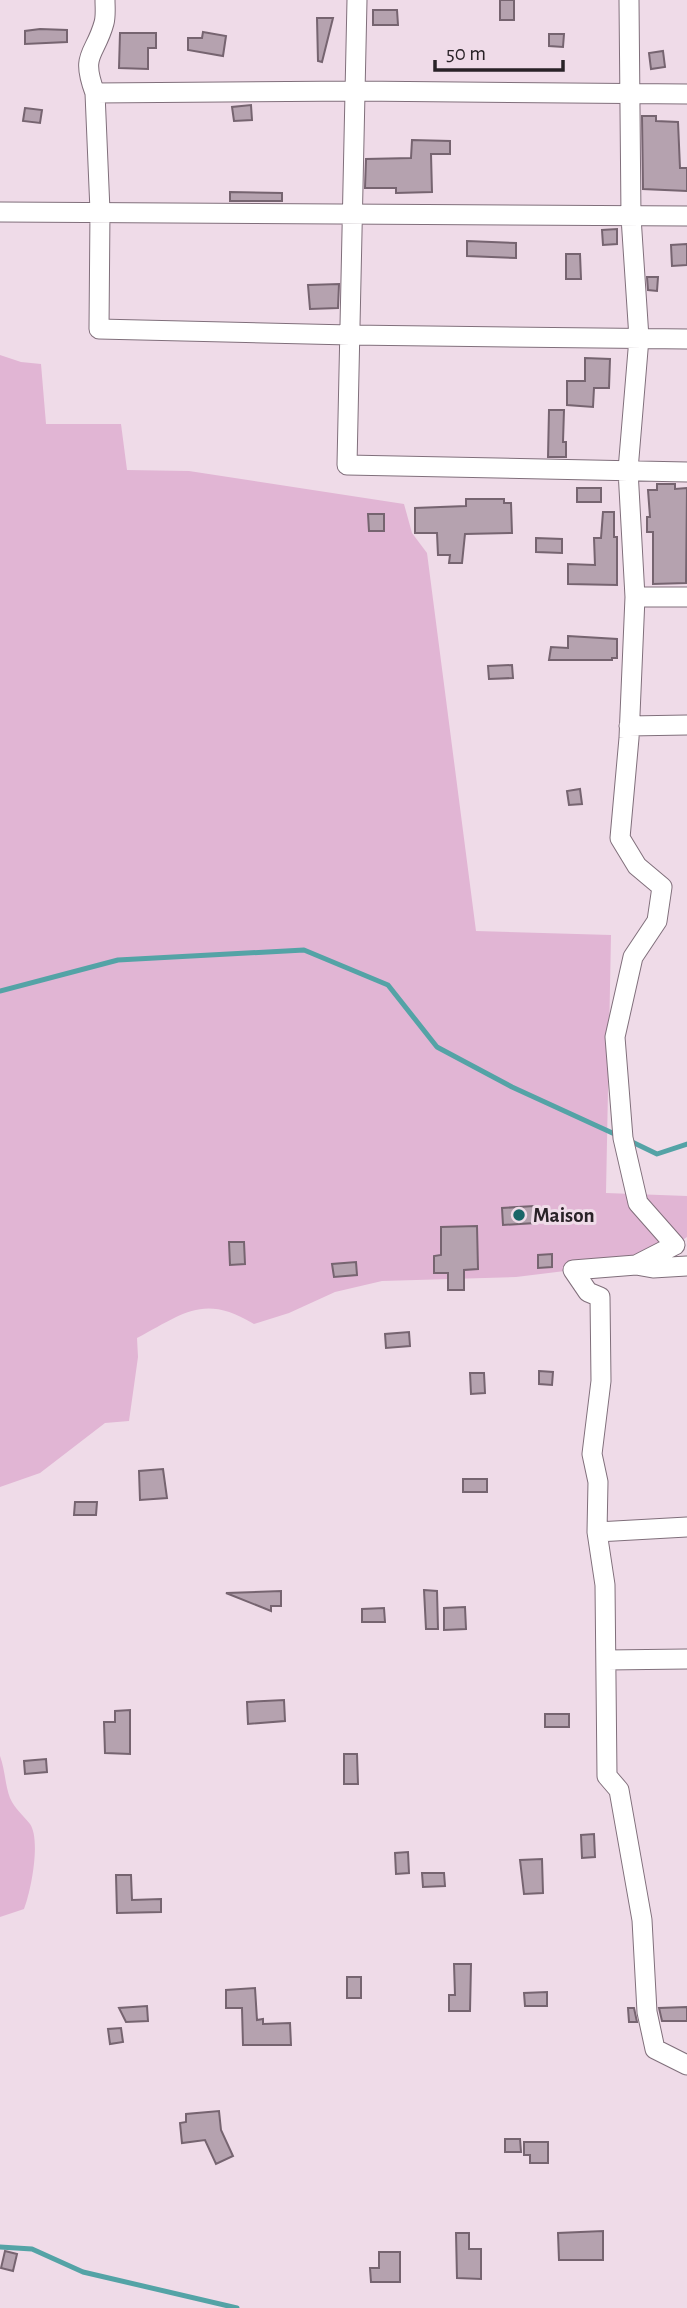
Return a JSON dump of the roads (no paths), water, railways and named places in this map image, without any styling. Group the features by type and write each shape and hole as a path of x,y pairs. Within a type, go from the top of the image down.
{"street":[{"path":"105,0 104,22 89,55 89,76 95,93 100,211 99,329 687,339"},
{"path":"357,0 347,465 687,472"},
{"path":"629,0 631,217 639,338 628,470 635,597 620,838 637,866 662,887 657,921 633,957 615,1037 619,1105 628,1165 638,1203 676,1245 636,1265"},
{"path":"95,93 356,91 687,94"},
{"path":"0,212 687,216"},
{"path":"635,597 687,597"},
{"path":"629,726 687,725"},
{"path":"687,1266 653,1268 636,1265 573,1270 588,1292 600,1297 601,1381 592,1454 598,1482 597,1532 605,1586 607,1776 619,1790 642,1920 647,2012 655,2049 687,2065"},
{"path":"597,1532 687,1527"},
{"path":"607,1660 687,1659"}],"waterway":[{"path":"0,991 118,960 304,950 388,985 437,1047 512,1087 619,1136"},
{"path":"628,1140 657,1154 687,1144"},
{"path":"0,2247 32,2249 83,2272 237,2308"}],"place":[{"name":"Maison","path":"519,1215"}]}
